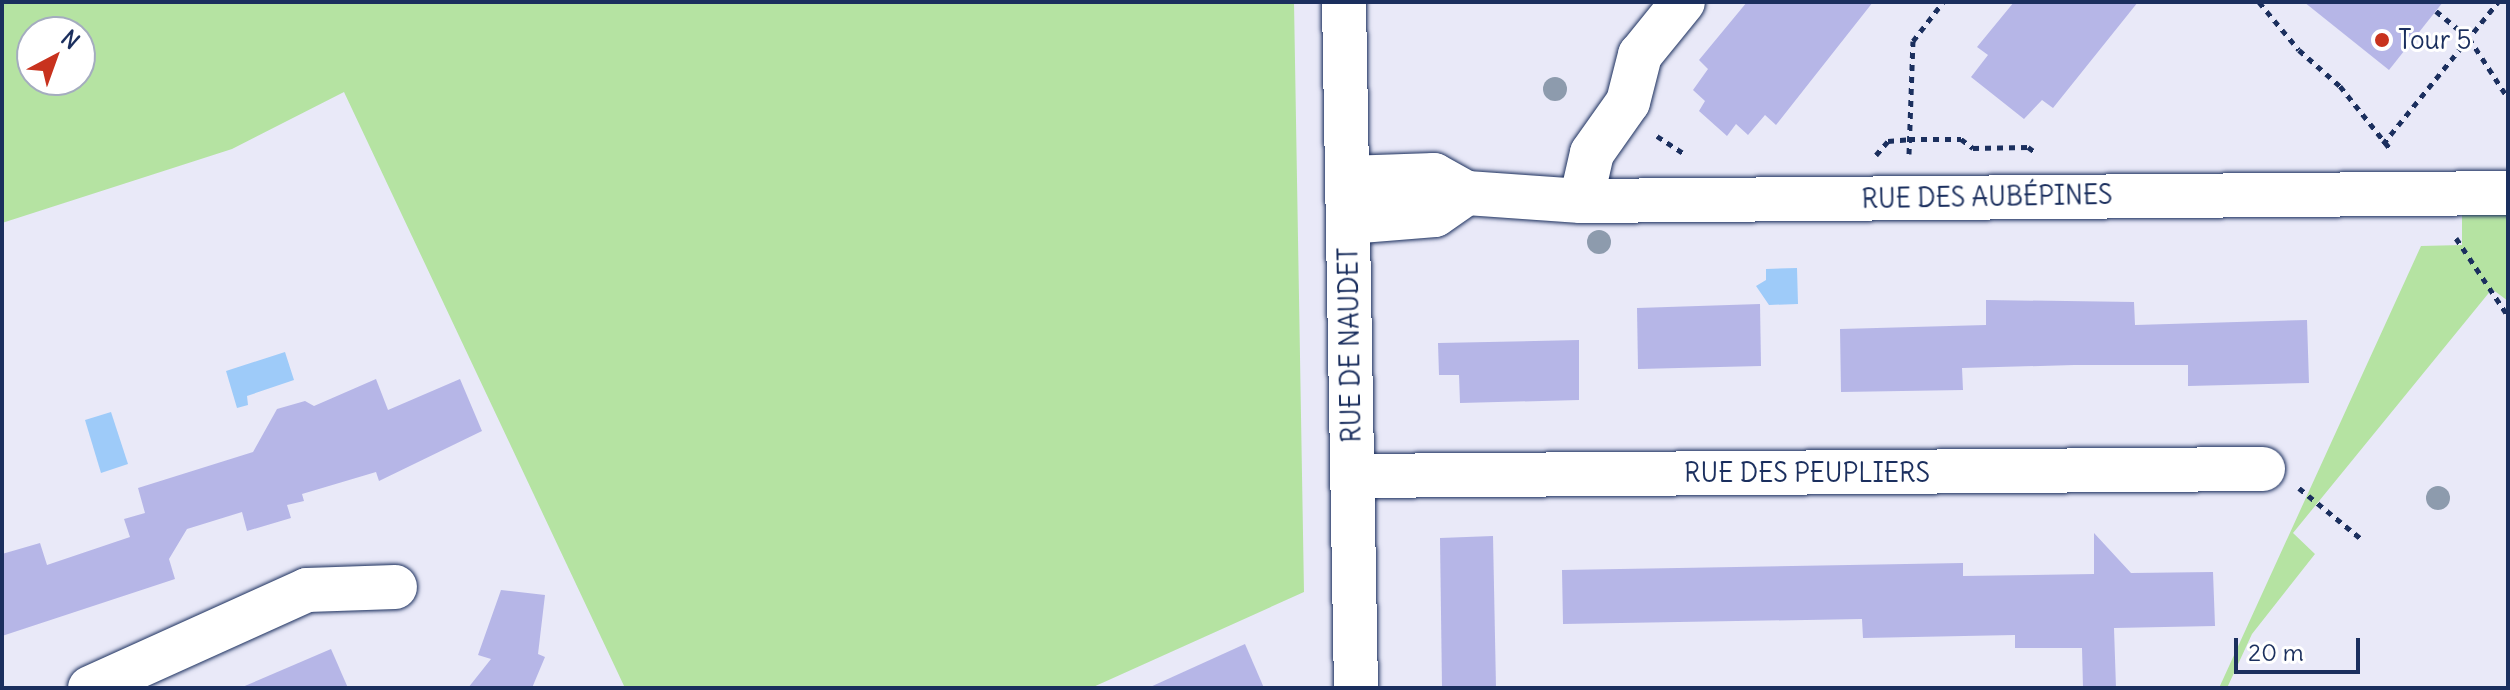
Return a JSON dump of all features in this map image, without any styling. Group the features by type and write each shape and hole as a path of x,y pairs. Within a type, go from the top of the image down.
{"street":[{"name":"RUE DE NAUDET","path":"1344,2 1356,688"},
{"path":"1581,201 1592,153 1628,102 1640,55 1683,2"},
{"name":"RUE DES AUBÉPINES","path":"1347,178 1434,175 1467,193 1581,201 2508,193"},
{"path":"1348,222 1435,215 1467,193"},
{"name":"RUE DES PEUPLIERS","path":"1352,476 2263,469"},
{"path":"90,688 307,590 395,587"}],"path":[{"path":"1907,198 1913,41 1943,2"},
{"path":"2259,2 2385,142 2417,194 2458,240 2508,316"},
{"path":"2342,194 2498,2"},
{"path":"2436,11 2469,38 2508,98"},
{"path":"2263,469 2299,488 2360,538"}],"green space":[{"path":"2,2 1294,2 1304,592 1091,688 625,688 344,92 232,149 2,223"},
{"path":"2508,211 2508,301 2492,289 2293,533 2315,554 2252,634 2227,688 2219,688 2421,246 2462,245 2462,212"}],"water":[{"path":"1797,268 1798,304 1769,305 1756,286 1766,280 1766,269"},
{"path":"285,352 294,380 247,396 248,405 237,408 226,371"},
{"path":"111,412 128,464 101,473 85,420"}],"building":[{"path":"1747,2 1873,2 1776,125 1765,115 1748,135 1736,124 1727,136 1699,111 1705,101 1693,90 1708,69 1699,60"},
{"path":"2014,2 2138,2 2053,108 2042,100 2024,119 1971,77 1988,55 1977,47"},
{"name":"Tour 5","path":"2304,2 2443,2 2389,70"},
{"path":"1986,300 2134,302 2135,325 2307,320 2309,383 2188,386 2188,365 2074,365 1962,368 1963,390 1841,392 1840,329 1986,325"},
{"path":"1760,304 1761,366 1638,369 1637,308"},
{"path":"1579,340 1579,400 1460,403 1459,375 1439,375 1438,343"},
{"path":"376,379 388,410 460,379 482,431 379,481 376,472 302,494 304,501 287,505 291,518 247,531 242,512 187,529 169,559 175,579 2,636 2,554 40,543 47,565 130,537 124,519 145,513 138,488 253,452 277,409 305,401 314,406"},
{"path":"2094,533 2131,573 2213,572 2215,626 2114,628 2116,688 2083,688 2082,648 2015,648 2015,635 1863,638 1862,619 1563,624 1562,570 1963,563 1963,576 2094,574"},
{"path":"1493,536 1496,688 1442,688 1440,538"},
{"path":"501,590 545,595 538,654 545,657 532,688 468,688 491,659 478,655"},
{"path":"1245,644 1264,688 1148,688"},
{"path":"331,649 348,688 240,688"}],"place":[{"name":"Tour 5","path":"2382,40"}]}
